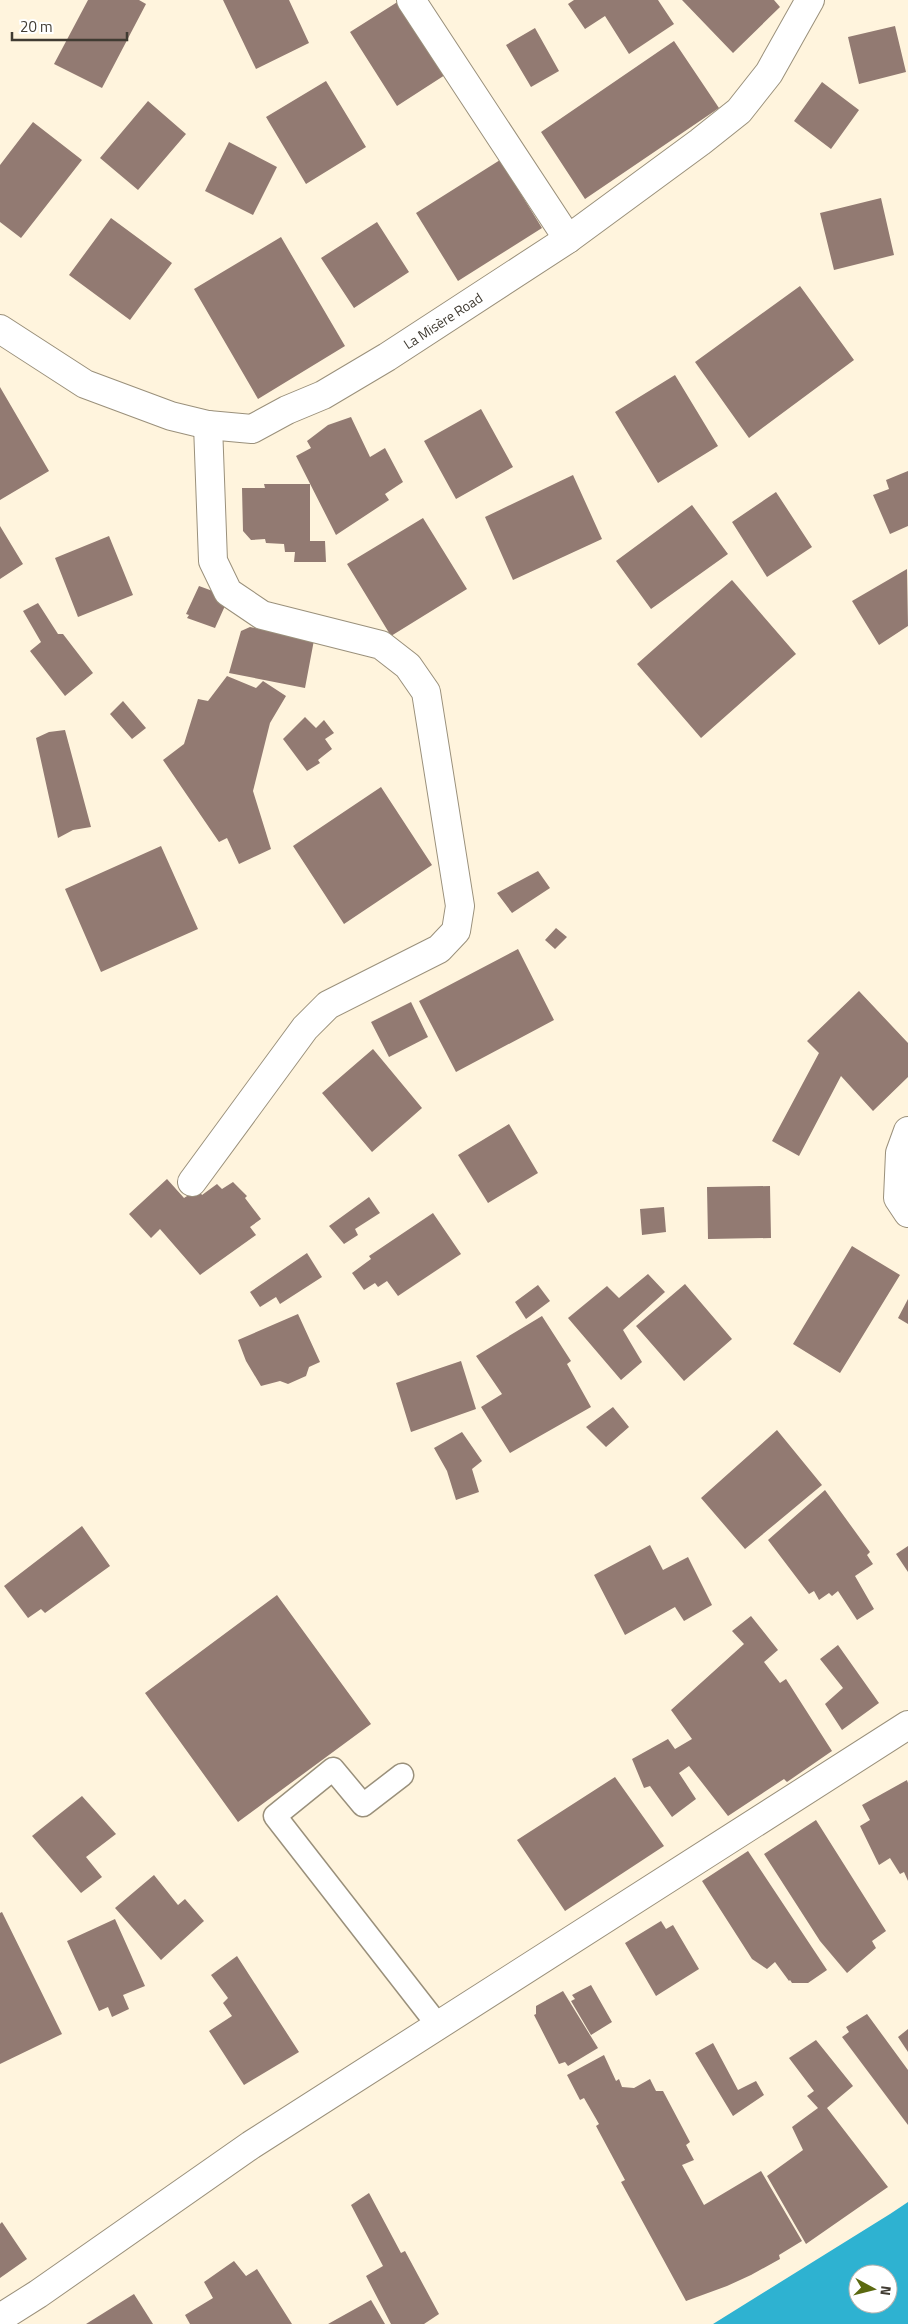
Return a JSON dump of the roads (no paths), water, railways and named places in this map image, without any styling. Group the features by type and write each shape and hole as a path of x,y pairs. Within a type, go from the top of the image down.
{"main road":[{"path":"411,0 568,239"},
{"name":"La Misère Road","path":"0,329 84,384 171,416 208,425 252,429 287,410 323,395 387,357 568,239 700,142 739,111 769,73 806,2"},
{"path":"192,1182 305,1028 328,1005 438,949 456,931 460,906 426,692 408,666 380,645 262,615 228,592 213,562 208,425"},
{"path":"908,1130 900,1153 898,1198 908,1212"},
{"path":"0,2318 38,2294 251,2145 437,2024 908,1725"}],"lane":[{"path":"402,1775 363,1805 333,1769 275,1816 437,2024"}],"water":[{"path":"908,2202 908,2324 713,2324 890,2214"}]}
